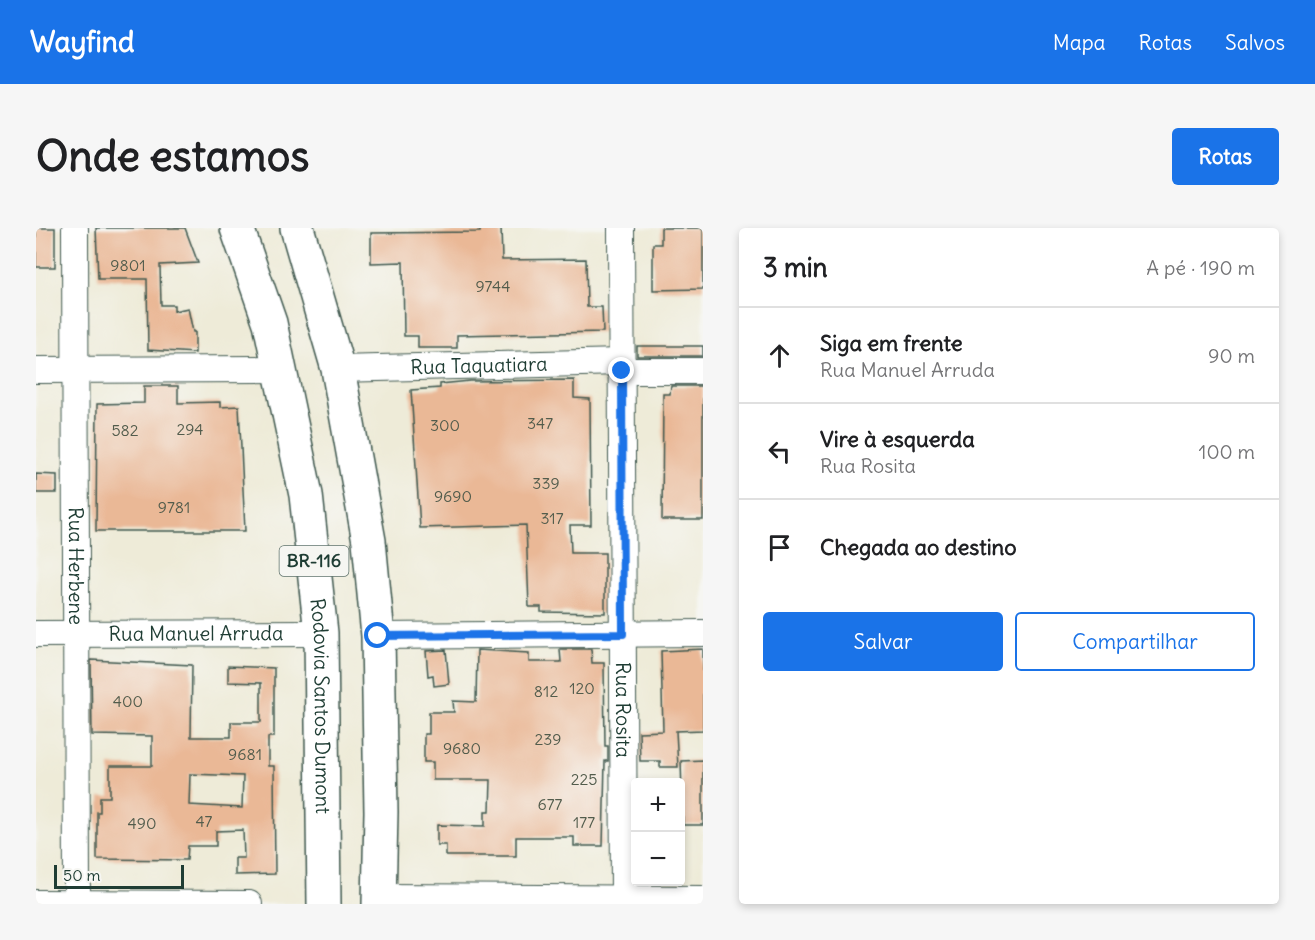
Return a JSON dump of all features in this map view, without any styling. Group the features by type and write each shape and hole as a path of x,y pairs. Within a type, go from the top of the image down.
{"highway":[{"name":"Rodovia Santos Dumont","path":"237,228 270,323 306,495 321,633 324,904"},
{"name":"BR-116","path":"297,228 338,369 369,541 378,636 381,812 379,901"}],"street":[{"name":"Rua Herbene","path":"75,228 77,902"},
{"name":"Rua Rosita","path":"621,228 624,901"},
{"name":"Rua Taquatiara","path":"338,369 622,366 703,371"},
{"path":"36,370 281,369"},
{"name":"Rua Manuel Arruda","path":"36,634 321,633"},
{"path":"378,636 703,633"},
{"path":"379,901 703,899"},
{"path":"36,903 249,904"}],"building":[{"path":"36,228 55,228 55,267 36,267"},
{"path":"96,228 185,228 198,263 160,265 161,305 174,305 174,311 188,308 193,332 195,332 195,353 148,350 147,279 98,279"},
{"path":"480,228 501,228 502,260 586,259 587,307 602,307 603,332 457,335 457,348 418,348 418,336 404,336 403,262 371,263 371,233 480,232"},
{"path":"661,228 703,228 703,289 653,290 653,244 661,244"},
{"path":"637,346 703,346 703,356 637,356"},
{"path":"574,380 574,398 590,399 591,525 570,525 571,553 605,553 605,613 541,612 541,607 529,607 526,525 420,528 411,390 440,388 440,384 470,381"},
{"path":"144,386 178,386 178,403 220,402 220,407 239,406 245,531 96,531 97,404 144,403"},
{"path":"671,386 703,386 703,520 662,520 663,394 670,394"},
{"path":"36,474 57,475 57,493 36,493"},
{"path":"560,649 591,649 592,663 604,663 605,746 608,746 608,761 605,761 603,846 574,846 574,837 516,837 516,856 446,856 446,845 437,845 437,825 485,826 485,811 490,811 491,780 433,780 433,762 424,762 424,734 429,734 429,712 454,712 453,701 476,702 477,650 529,653 529,662 561,662"},
{"path":"703,649 703,730 676,731 678,767 660,767 660,761 640,761 639,732 663,731 661,651"},
{"path":"446,650 449,684 434,686 433,675 428,676 426,651"},
{"path":"91,660 192,665 191,737 231,737 231,722 261,722 261,683 228,682 228,666 274,668 274,737 268,737 268,766 274,766 275,874 235,875 235,858 244,858 243,830 216,831 216,846 188,846 187,860 97,859 97,812 100,812 100,797 110,797 110,766 152,766 152,736 92,735","holes":["190,774 243,776 242,808 189,805"]},
{"path":"703,760 703,825 685,825 685,778 682,778 681,761"}],"route":[{"path":"378,636 623,634 622,371"}]}
